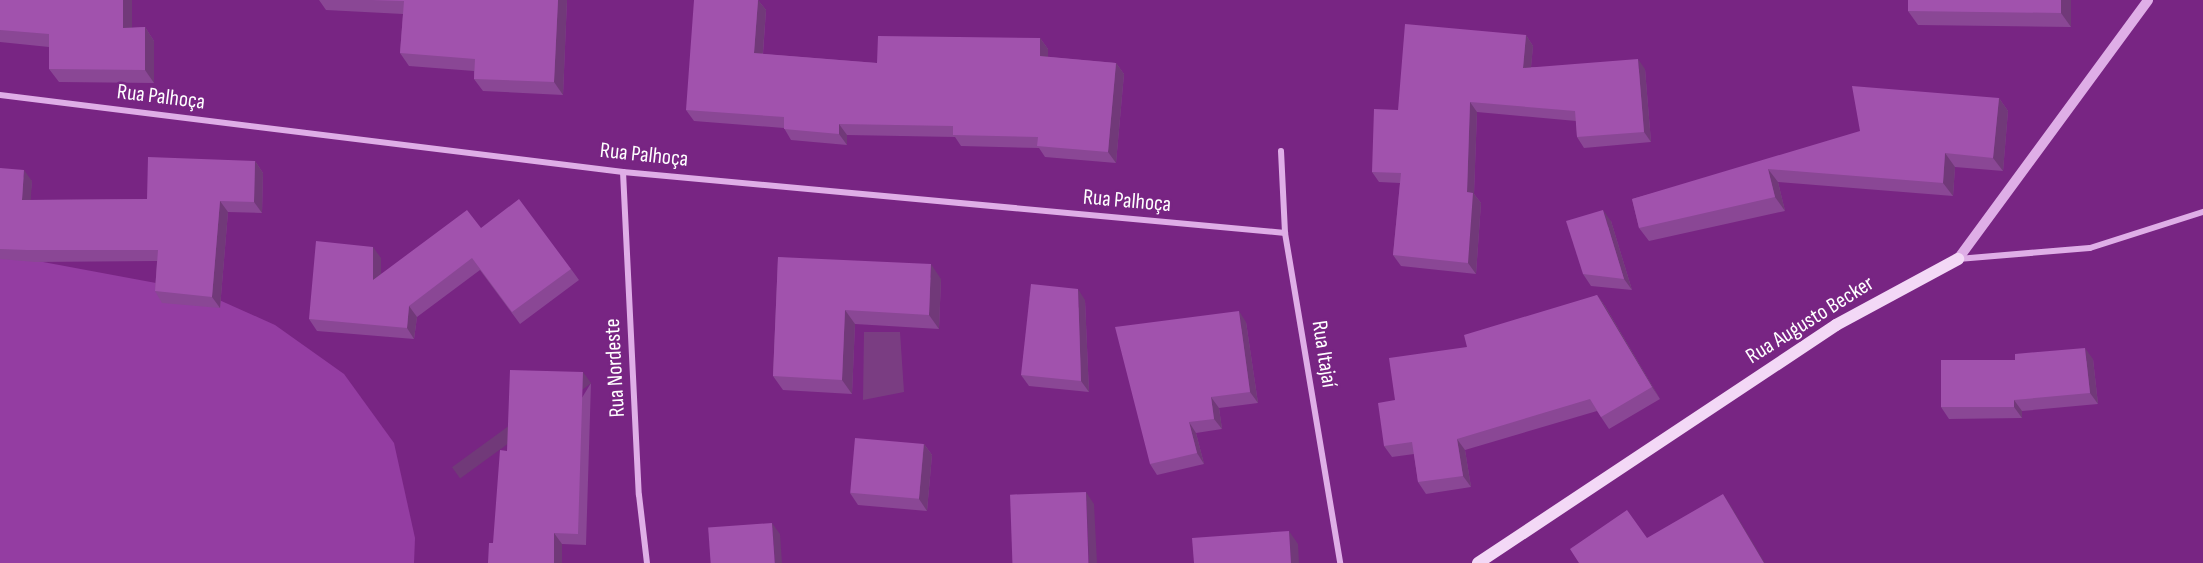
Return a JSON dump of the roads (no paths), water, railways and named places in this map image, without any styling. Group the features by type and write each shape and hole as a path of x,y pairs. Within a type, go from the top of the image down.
{"main road":[{"name":"Rua Augusto Becker","path":"1478,563 1836,325 1958,259"}],"street":[{"path":"1958,259 2148,0"},
{"name":"Rua Palhoça","path":"0,95 623,172 1285,233"},
{"name":"Rua Itajaí","path":"1281,151 1285,233 1340,563"},
{"name":"Rua Nordeste","path":"623,172 639,495 647,563"},
{"name":"Rua Augusto Becker","path":"1958,259 2090,248 2203,212"}]}
